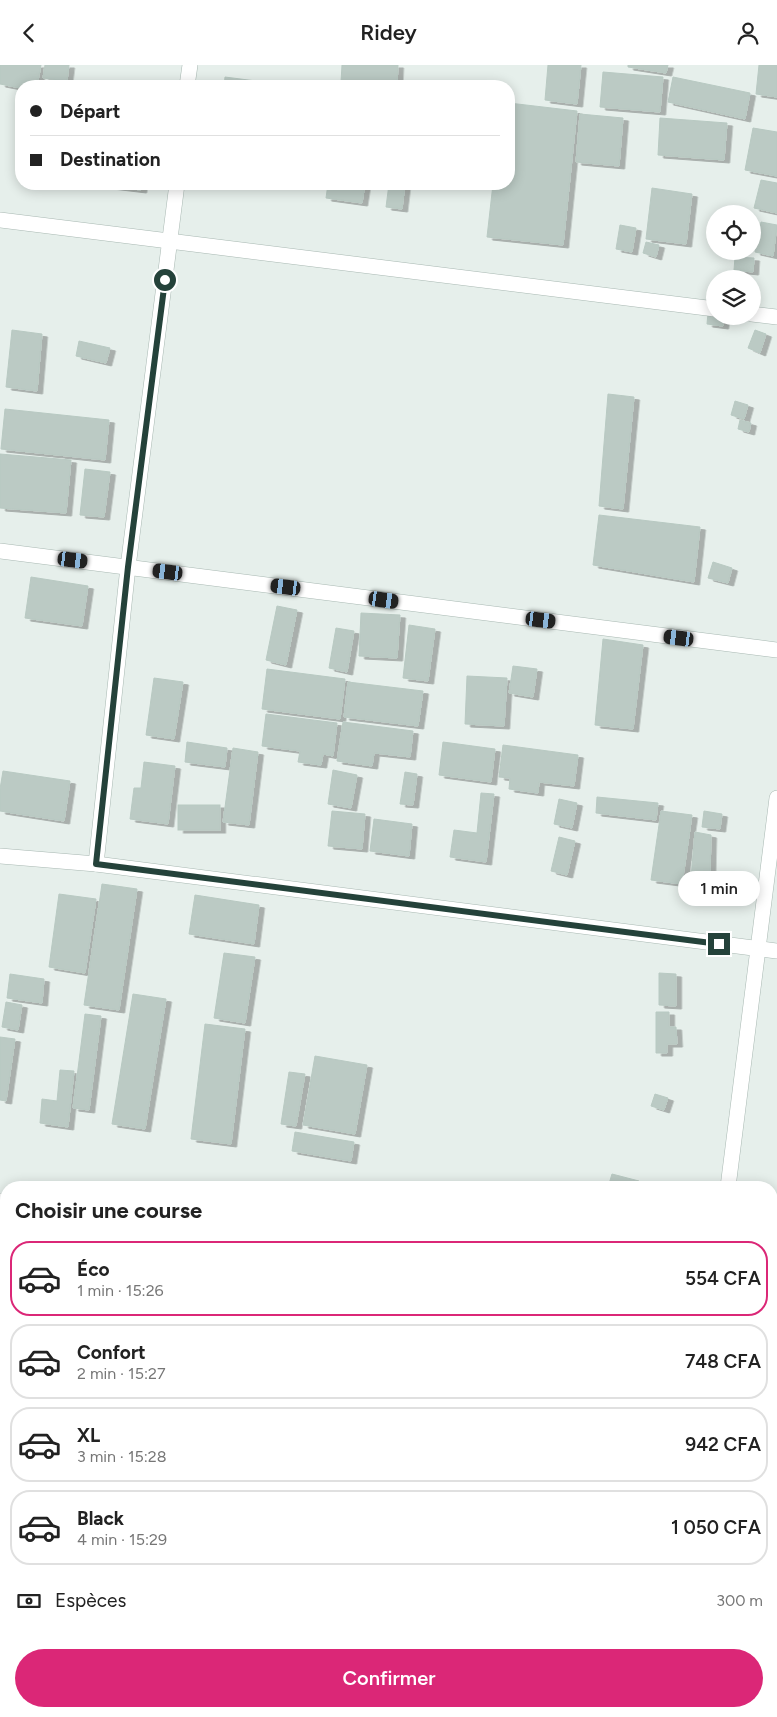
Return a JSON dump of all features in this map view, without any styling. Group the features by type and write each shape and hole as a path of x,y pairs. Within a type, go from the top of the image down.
{"street":[{"path":"188,80 190,65"},
{"path":"96,864 128,567 176,190"},
{"path":"0,221 706,308"},
{"path":"761,315 777,317"},
{"path":"0,551 777,651"},
{"path":"729,1181 777,798"},
{"path":"0,856 96,864 777,951"}],"building":[{"path":"0,65 41,65 38,80 15,80 15,87 0,84"},
{"path":"45,65 69,65 67,80 43,78"},
{"path":"342,65 398,65 397,80 341,80"},
{"path":"548,65 581,65 577,104 545,100"},
{"path":"628,65 668,65 666,73 628,67"},
{"path":"759,65 777,65 777,97 756,94"},
{"path":"603,72 663,77 660,112 600,107"},
{"path":"225,77 248,80 225,80"},
{"path":"673,77 750,93 745,119 668,102"},
{"path":"515,104 577,111 563,245 487,237 492,190 515,190"},
{"path":"580,114 623,118 619,166 576,162"},
{"path":"660,118 727,123 724,160 658,155"},
{"path":"753,128 777,132 777,176 745,170"},
{"path":"761,180 777,183 777,213 761,210 761,205 755,205"},
{"path":"652,188 692,194 686,244 646,239"},
{"path":"327,190 364,190 362,203 326,198"},
{"path":"388,190 404,190 402,209 386,207"},
{"path":"761,222 777,225 773,256 761,253"},
{"path":"620,225 636,228 632,252 616,249"},
{"path":"646,242 659,245 656,257 643,253"},
{"path":"735,260 754,260 753,270 734,270"},
{"path":"12,330 42,334 37,391 6,387"},
{"path":"755,330 766,334 760,353 748,348"},
{"path":"79,341 110,348 106,363 76,356"},
{"path":"608,394 634,397 623,509 599,506"},
{"path":"735,401 748,405 744,419 731,415"},
{"path":"5,409 109,420 105,460 1,449"},
{"path":"740,420 751,423 749,432 738,429"},
{"path":"0,454 71,460 66,513 0,508"},
{"path":"85,469 110,472 104,517 80,515"},
{"path":"599,515 700,527 694,582 593,565"},
{"path":"713,562 732,568 728,583 708,578"},
{"path":"31,577 88,586 82,626 25,618"},
{"path":"277,606 297,610 286,665 266,660"},
{"path":"361,613 400,615 397,658 359,656"},
{"path":"409,625 435,629 428,681 403,678"},
{"path":"336,628 354,631 347,672 329,668"},
{"path":"603,639 643,645 633,729 595,725"},
{"path":"513,666 537,669 533,697 509,693"},
{"path":"267,669 345,679 340,719 262,709"},
{"path":"467,676 507,678 504,726 465,724"},
{"path":"154,678 183,682 174,739 146,735"},
{"path":"348,682 423,691 418,726 344,717"},
{"path":"266,714 337,723 333,756 323,754 321,765 298,762 300,751 262,746"},
{"path":"343,722 413,731 410,757 374,753 372,766 337,761"},
{"path":"187,742 227,748 225,767 185,762"},
{"path":"443,742 495,749 491,782 439,775"},
{"path":"503,745 578,755 574,786 539,782 538,793 509,789 510,778 499,777"},
{"path":"233,748 258,752 249,825 223,822"},
{"path":"144,762 175,766 168,824 130,819 134,788 141,788"},
{"path":"333,770 357,775 351,808 328,804"},
{"path":"3,771 70,781 64,821 0,811 0,789"},
{"path":"405,772 417,774 413,805 400,804"},
{"path":"481,793 494,794 486,862 450,857 454,830 477,833"},
{"path":"597,797 658,803 656,820 596,813"},
{"path":"559,799 577,803 572,828 554,824"},
{"path":"178,805 220,805 220,830 178,830"},
{"path":"332,811 365,814 362,849 328,846"},
{"path":"661,811 692,815 682,884 651,880"},
{"path":"704,811 722,814 720,829 702,827"},
{"path":"374,819 412,824 409,856 370,851"},
{"path":"695,832 711,835 710,875 700,874 699,888 690,889"},
{"path":"559,837 575,841 567,875 551,871"},
{"path":"102,884 137,889 119,1010 84,1005"},
{"path":"59,894 96,899 85,973 49,967"},
{"path":"195,895 259,905 254,944 189,934"},
{"path":"224,953 255,957 245,1023 214,1018"},
{"path":"659,973 676,974 676,1006 659,1005"},
{"path":"10,974 44,979 42,1003 7,998"},
{"path":"133,994 166,999 145,1129 112,1124"},
{"path":"6,1002 22,1005 18,1030 2,1027"},
{"path":"656,1012 669,1012 669,1027 676,1027 677,1044 667,1044 667,1053 656,1053"},
{"path":"85,1014 101,1016 89,1110 73,1108"},
{"path":"205,1024 245,1029 231,1144 191,1139"},
{"path":"0,1037 15,1039 6,1101 0,1100"},
{"path":"315,1056 367,1065 355,1134 303,1125"},
{"path":"60,1070 74,1071 68,1127 40,1123 42,1099 57,1101"},
{"path":"289,1072 305,1074 296,1126 281,1124"},
{"path":"655,1094 668,1098 664,1110 651,1106"},
{"path":"295,1132 354,1142 351,1161 292,1151"},
{"path":"612,1174 639,1181 610,1181"}],"route":[{"path":"165,280 128,567 96,864 719,944"}]}
